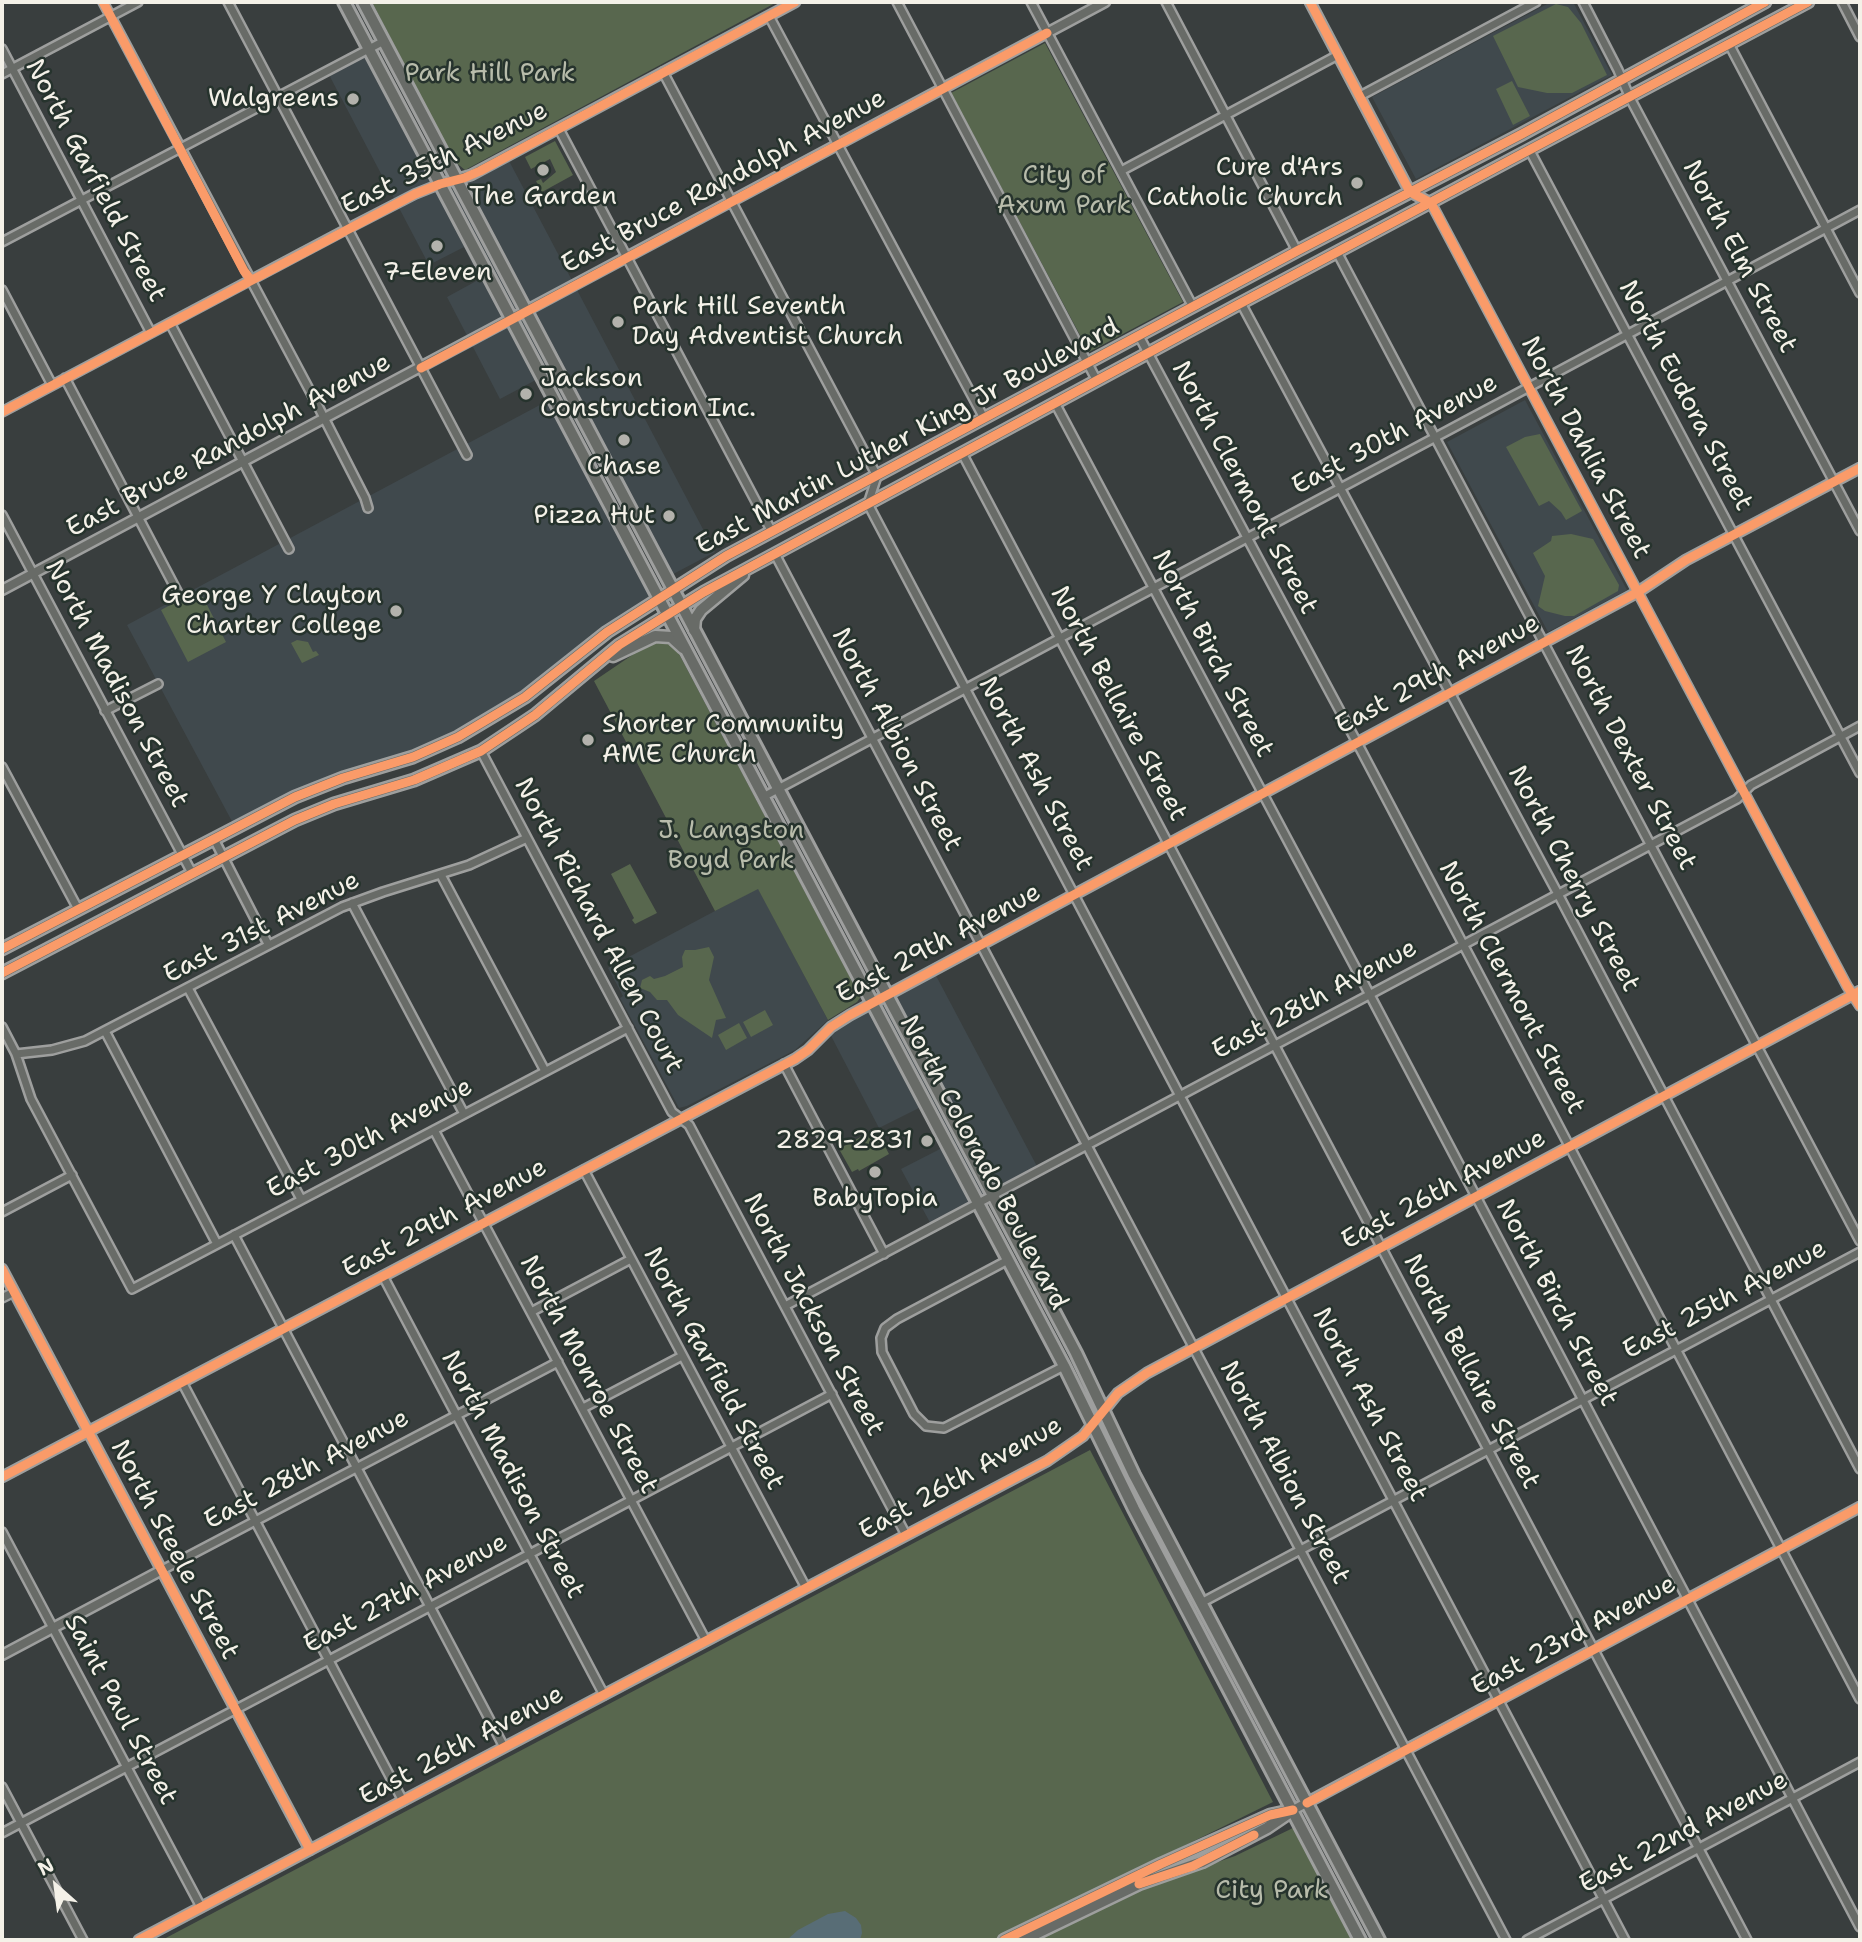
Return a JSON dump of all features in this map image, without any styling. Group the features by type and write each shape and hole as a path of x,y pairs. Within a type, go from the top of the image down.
{"main road":[{"name":"North Colorado Boulevard","path":"344,2 1064,1366 1134,1509 1360,1940"},
{"name":"North Colorado Boulevard","path":"363,2 1104,1408 1134,1475 1379,1940"},
{"name":"East Martin Luther King Jr Boulevard","path":"2,949 306,792 413,757 458,737 516,702 598,638 724,558 1139,336 1190,302 1297,251 1765,2"},
{"name":"East Martin Luther King Jr Boulevard","path":"2,973 286,824 322,808 414,780 481,751 535,715 620,645 681,605 1808,2"},
{"path":"694,630 695,619 701,610 761,561"},
{"path":"582,674 655,636 674,639 687,651"},
{"name":"East 23rd Avenue","path":"1004,1940 1161,1864 1270,1815 1293,1810"},
{"name":"East 23rd Avenue","path":"1023,1940 1139,1884 1202,1862 1267,1828 1293,1810"},
{"path":"1010,1940 1035,1925"}],"street":[{"path":"103,2 325,419 369,508"},
{"path":"2,74 138,2"},
{"path":"228,2 467,455"},
{"name":"East 35th Avenue","path":"2,412 415,194 480,171 795,2"},
{"path":"897,2 1097,381"},
{"path":"1031,2 1190,302"},
{"name":"East Bruce Randolph Avenue","path":"2,590 1105,2"},
{"path":"1166,2 1297,251"},
{"path":"1310,2 1410,192 1431,203"},
{"path":"1362,100 1536,2"},
{"name":"North Elm Street","path":"1583,2 1630,98 1860,531"},
{"path":"1842,2 1860,37"},
{"path":"769,16 984,418"},
{"path":"2,242 384,41"},
{"path":"1729,44 1860,293"},
{"name":"North Garfield Street","path":"2,49 150,333"},
{"path":"1121,171 1338,55"},
{"path":"663,72 877,476 868,504"},
{"path":"558,129 772,532"},
{"name":"North Eudora Street","path":"1530,151 1860,773"},
{"name":"North Dahlia Street","path":"1431,203 1744,792 1857,993 1860,1006"},
{"name":"East 30th Avenue","path":"764,797 1860,210"},
{"name":"North Dexter Street","path":"1339,255 1860,1241"},
{"path":"2,290 52,385"},
{"name":"North Cherry Street","path":"1243,306 1558,894 1860,1469"},
{"name":"North Garfield Street","path":"170,323 289,549"},
{"name":"North Clermont Street","path":"1139,336 1464,945 1860,1699"},
{"path":"65,378 179,594"},
{"name":"North Birch Street","path":"1055,403 1860,1927"},
{"name":"North Bellaire Street","path":"962,453 1747,1940"},
{"name":"East 29th Avenue","path":"2,1477 681,1118 786,1068 837,1023 872,1003 982,949 1075,894 1638,592 1686,561 1860,468"},
{"name":"North Ash Street","path":"868,504 1625,1940"},
{"name":"North Madison Street","path":"2,515 192,873"},
{"name":"North Albion Street","path":"775,554 1506,1940"},
{"path":"105,711 158,684"},
{"name":"East 28th Avenue","path":"785,1306 1737,799 1751,785 1860,726"},
{"name":"North Richard Allen Court","path":"481,751 672,1112 681,1118"},
{"path":"2,767 78,909"},
{"name":"East 31st Avenue","path":"16,1054 71,1047 352,903 441,875 527,838"},
{"path":"214,839 268,944"},
{"path":"441,875 545,1071"},
{"path":"352,903 464,1114"},
{"path":"188,988 301,1199"},
{"name":"East 26th Avenue","path":"139,1940 1047,1461 1072,1446 1094,1424 1104,1408 1128,1385 1857,993"},
{"path":"2,1027 16,1054 31,1099 72,1175 2,1213"},
{"name":"East 30th Avenue","path":"72,1175 132,1289 628,1028"},
{"path":"105,1031 218,1244"},
{"path":"786,1068 884,1254"},
{"name":"North Jackson Street","path":"681,1118 689,1125 905,1535"},
{"name":"North Monroe Street","path":"434,1130 706,1641"},
{"name":"North Garfield Street","path":"584,1170 806,1588"},
{"path":"234,1235 504,1747"},
{"name":"East 25th Avenue","path":"1201,1603 1860,1251"},
{"path":"531,1312 631,1259"},
{"path":"1008,1260 897,1319 886,1328 881,1338 882,1352 914,1414 926,1426 944,1428 1064,1366"},
{"name":"North Steele Street","path":"2,1269 310,1850"},
{"name":"North Madison Street","path":"383,1276 604,1695"},
{"path":"2,1298 14,1292"},
{"path":"583,1408 682,1356"},
{"name":"East 28th Avenue","path":"2,1655 558,1362"},
{"path":"182,1382 403,1801"},
{"name":"East 27th Avenue","path":"2,1833 832,1394"},
{"name":"East 23rd Avenue","path":"1293,1810 1860,1507"},
{"name":"Saint Paul Street","path":"2,1532 201,1907"},
{"name":"East 22nd Avenue","path":"1527,1940 1860,1762"},
{"path":"2,1787 83,1940"}],"shaded area":[{"path":"1551,2 1573,2 1612,75 1416,179 1372,97"},
{"path":"368,49 440,184 507,157 715,552 660,581 549,373 500,399 447,297 480,279 464,247 429,265 327,71"},
{"name":"George Y Clayton Charter College","path":"553,398 659,600 540,685 458,737 343,778 235,827 127,625"},
{"path":"1525,400 1627,590 1548,632 1447,442"},
{"path":"758,888 828,1020 795,1050 679,1108 620,998 623,996 608,968"},
{"path":"933,970 1040,1172 933,1228 901,1169 942,1148 921,1107 879,1128 828,1030"}],"green space":[{"name":"Park Hill Park","path":"372,2 777,2 465,170 454,161"},
{"path":"1556,4 1568,7 1581,23 1607,75 1572,93 1547,93 1518,87 1493,36"},
{"name":"City of Axum Park","path":"1045,43 1183,302 1089,352 951,93"},
{"path":"1512,81 1530,116 1513,125 1496,89"},
{"path":"555,141 573,175 542,192 536,181 541,179 543,183 556,172 550,159 531,169 525,157"},
{"path":"1540,434 1582,511 1566,520 1549,501 1539,506 1506,447 1525,437"},
{"path":"1571,534 1593,539 1619,585 1618,591 1574,616 1565,616 1545,611 1538,606 1545,576 1533,553 1551,541 1552,536"},
{"path":"185,597 203,597 226,642 188,662 161,610"},
{"path":"297,640 308,642 313,652 316,651 319,655 302,663 291,643"},
{"name":"J. Langston Boyd Park","path":"662,640 672,643 678,652 859,994 857,1002 828,1020 758,889 715,911 594,681 644,647"},
{"path":"630,864 657,913 635,924 611,874"},
{"path":"709,947 714,957 709,980 726,1018 716,1020 712,1038 678,1015 667,1000 657,1000 650,992 640,988 642,980 650,976 654,979 665,976 683,967 682,957 685,950"},
{"path":"765,1010 773,1025 751,1037 743,1022"},
{"path":"739,1023 747,1038 726,1050 718,1035"},
{"name":"BabyTopia","path":"873,1130 877,1131 889,1154 859,1171 858,1169 852,1172 839,1149"},
{"path":"1090,1450 1273,1802 993,1940 162,1940"},
{"name":"City Park","path":"1295,1827 1354,1940 1036,1940 1135,1891 1235,1856"}],"water":[{"path":"845,1911 861,1925 860,1940 787,1940 798,1930 828,1914"}],"cycle path":[{"path":"103,2 251,280"},
{"path":"2,412 415,194 480,171 795,2"},
{"path":"1310,2 1410,192 1431,203 1860,1006"},
{"path":"2,949 295,797 343,778 413,757 458,737 525,697 607,632 726,556 1522,134 1765,2"},
{"path":"2,973 295,820 334,804 414,780 481,751 535,715 619,645 704,592 1808,2"},
{"path":"421,368 1047,33"},
{"path":"2,1477 795,1059 831,1027 850,1015 1638,592 1686,560 1860,468"},
{"path":"139,1940 1047,1461 1083,1436 1118,1393 1147,1373 1860,991"},
{"path":"2,1269 310,1850"},
{"path":"1307,1803 1860,1507"},
{"path":"1004,1940 1161,1864 1270,1815 1293,1810"},
{"path":"1139,1884 1193,1866 1254,1835"}],"place":[{"name":"Walgreens","path":"353,99"},
{"name":"The Garden","path":"543,170"},
{"name":"Cure d'Ars Catholic Church","path":"1357,183"},
{"name":"7-Eleven","path":"437,246"},
{"name":"Park Hill Seventh Day Adventist Church","path":"618,322"},
{"name":"Jackson Construction Inc.","path":"526,394"},
{"name":"Chase","path":"624,440"},
{"name":"Pizza Hut","path":"669,516"},
{"name":"George Y Clayton Charter College","path":"396,611"},
{"name":"Shorter Community AME Church","path":"588,740"},
{"name":"2829-2831","path":"927,1141"},
{"name":"BabyTopia","path":"875,1172"}]}
